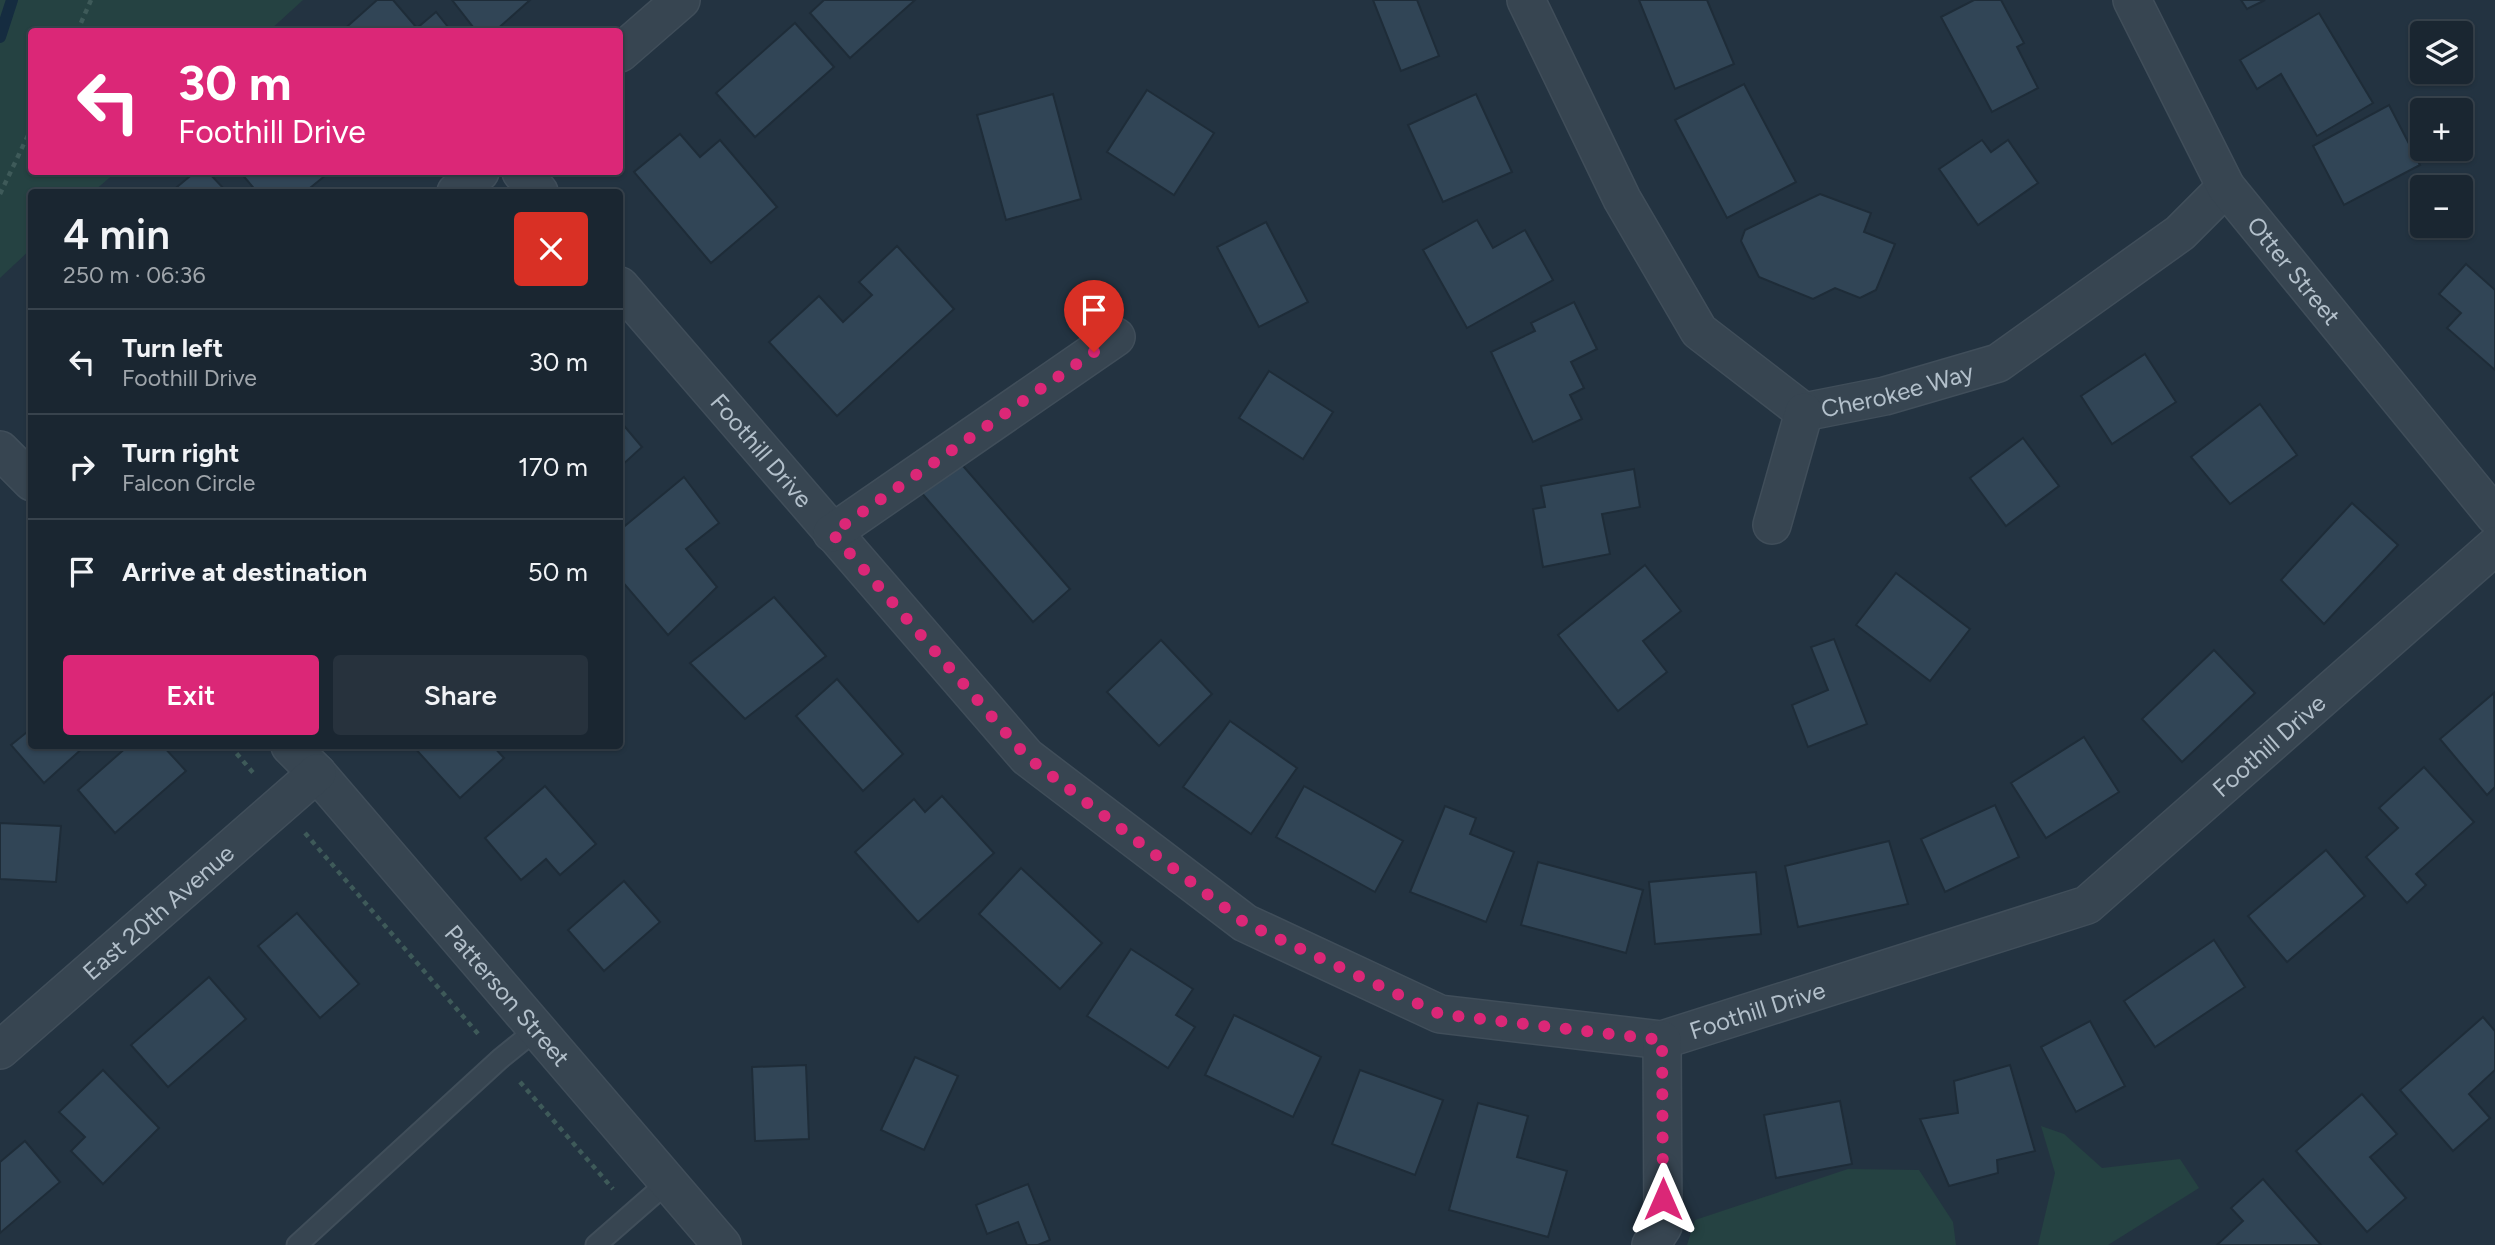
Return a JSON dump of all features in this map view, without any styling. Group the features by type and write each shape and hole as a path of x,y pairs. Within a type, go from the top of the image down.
{"street":[{"path":"623,50 681,0"},
{"name":"Cherokee Way","path":"1526,0 1622,199 1699,331 1804,412 1885,396 1998,363 2179,233 2226,187"},
{"name":"Otter Street","path":"2132,0 2226,187 2495,516"},
{"path":"460,189 476,175"},
{"path":"524,175 537,189"},
{"name":"Foothill Drive","path":"623,289 1027,757 1245,923 1440,1014 1662,1040 2087,905 2495,547"},
{"path":"832,533 1116,337"},
{"path":"1772,525 1804,412"},
{"path":"0,450 28,478"},
{"name":"Patterson Street","path":"293,749 317,773 722,1245"},
{"name":"East 20th Avenue","path":"3,1043 317,773"},
{"path":"1651,1245 1663,1226 1662,1040"}],"lane":[{"path":"297,1245 500,1059 537,1029"},
{"path":"596,1245 668,1182"}],"path":[{"path":"78,28 91,0"},
{"path":"0,194 28,135"},
{"path":"233,749 632,1213"}],"green space":[{"path":"0,0 303,0 272,28 28,28 28,175 113,175 96,189 28,189 28,252 0,278"},
{"path":"2041,1126 2064,1134 2102,1168 2180,1159 2199,1188 2108,1245 2038,1245 2055,1173"},
{"path":"1848,1169 1919,1170 1953,1222 1956,1245 1687,1245 1695,1220"}],"building":[{"path":"377,0 393,0 417,28 346,28"},
{"path":"452,0 530,0 498,28 474,28"},
{"path":"824,0 915,0 850,58 810,13"},
{"path":"1373,0 1417,0 1439,56 1401,71"},
{"path":"1639,0 1707,0 1734,64 1675,89"},
{"path":"1974,0 2001,0 2024,43 2017,47 2038,88 1992,112 1941,17"},
{"path":"2241,0 2265,0 2247,9"},
{"path":"436,12 449,28 417,28"},
{"path":"2319,13 2373,103 2317,136 2281,74 2257,89 2240,60"},
{"path":"795,23 834,67 755,137 716,93"},
{"path":"1744,84 1796,182 1727,218 1675,120"},
{"path":"1147,90 1214,133 1174,195 1107,152"},
{"path":"1053,94 1081,199 1006,220 977,115"},
{"path":"1476,94 1512,172 1443,202 1408,125"},
{"path":"2389,105 2410,146 2410,161 2418,161 2420,165 2344,205 2313,146"},
{"path":"680,134 700,157 720,140 777,207 711,263 634,172"},
{"path":"1982,140 1991,152 2008,140 2038,183 1978,225 1939,169"},
{"path":"191,175 211,175 224,189 175,189"},
{"path":"243,175 326,175 309,189 254,189"},
{"path":"1820,194 1871,213 1864,232 1895,244 1876,290 1860,298 1835,288 1813,299 1759,277 1741,241 1745,230"},
{"path":"1477,220 1493,248 1525,230 1553,280 1467,328 1423,250"},
{"path":"1266,222 1308,302 1259,327 1217,247"},
{"path":"897,246 954,309 837,416 769,342 819,296 843,322 872,295 859,282"},
{"path":"2466,264 2495,290 2495,370 2447,328 2461,313 2439,294"},
{"path":"1574,302 1597,349 1571,362 1584,388 1570,395 1582,419 1533,442 1491,352 1535,331 1531,323"},
{"path":"2145,354 2176,402 2112,444 2081,396"},
{"path":"1269,371 1333,412 1303,459 1239,418"},
{"path":"2260,404 2297,455 2230,504 2191,457"},
{"path":"623,425 642,447 623,464"},
{"path":"2023,438 2059,486 2006,526 1970,478"},
{"path":"957,459 1070,589 1033,622 920,491"},
{"path":"1634,469 1640,507 1602,514 1610,554 1543,567 1533,509 1545,507 1541,486"},
{"path":"684,477 719,523 686,549 717,587 668,635 623,582 623,528"},
{"path":"2352,503 2398,545 2324,624 2281,580"},
{"path":"1645,565 1681,611 1643,641 1667,672 1618,711 1558,635"},
{"path":"1896,573 1970,629 1930,681 1856,625"},
{"path":"774,597 826,656 745,719 690,663"},
{"path":"1834,639 1867,724 1808,747 1792,705 1828,690 1811,647"},
{"path":"1161,640 1212,694 1159,746 1107,692"},
{"path":"2214,650 2255,693 2182,762 2142,719"},
{"path":"837,679 903,754 863,791 796,716"},
{"path":"2494,693 2495,787 2487,795 2440,739"},
{"path":"1230,721 1297,768 1251,834 1183,787"},
{"path":"28,731 28,749 82,749 44,783 11,745"},
{"path":"2084,737 2119,792 2046,838 2011,783"},
{"path":"125,749 166,749 186,771 115,833 78,790"},
{"path":"416,749 496,749 504,758 460,798"},
{"path":"2424,767 2474,822 2416,874 2426,885 2407,903 2366,857 2398,828 2379,808"},
{"path":"545,786 596,844 560,875 546,859 521,880 485,838"},
{"path":"1304,786 1403,841 1375,892 1276,837"},
{"path":"942,796 994,853 918,922 855,852 914,799 925,812"},
{"path":"1995,805 2019,857 1945,892 1921,839"},
{"path":"1445,806 1476,818 1470,834 1514,852 1486,922 1410,892"},
{"path":"0,823 61,826 56,882 0,879"},
{"path":"1889,841 1908,904 1798,927 1785,866"},
{"path":"2326,850 2365,896 2287,962 2248,916"},
{"path":"1538,862 1643,890 1626,953 1521,925"},
{"path":"1021,868 1102,943 1060,989 979,914"},
{"path":"1756,872 1761,934 1655,944 1649,882"},
{"path":"624,881 660,922 604,971 568,930"},
{"path":"297,913 359,984 320,1018 258,946"},
{"path":"2214,940 2245,987 2155,1047 2124,1001"},
{"path":"1131,949 1193,989 1176,1015 1195,1027 1168,1068 1087,1016"},
{"path":"209,977 246,1019 168,1087 131,1045"},
{"path":"1234,1015 1321,1057 1293,1117 1205,1075"},
{"path":"2483,1017 2495,1031 2495,1070 2469,1094 2490,1118 2453,1151 2400,1090"},
{"path":"2090,1021 2125,1086 2076,1112 2041,1047"},
{"path":"915,1057 958,1076 924,1150 881,1130"},
{"path":"806,1065 809,1139 755,1141 752,1067"},
{"path":"2010,1065 2035,1151 1997,1160 1998,1173 1949,1186 1920,1119 1958,1113 1954,1081"},
{"path":"103,1070 159,1128 103,1184 71,1151 85,1137 59,1112"},
{"path":"1360,1070 1443,1100 1415,1175 1332,1144"},
{"path":"2362,1094 2397,1134 2370,1157 2406,1198 2367,1232 2296,1151"},
{"path":"1840,1101 1852,1164 1776,1178 1764,1115"},
{"path":"1478,1103 1528,1116 1517,1157 1567,1171 1548,1237 1449,1210"},
{"path":"25,1141 60,1182 0,1233 0,1162"},
{"path":"2263,1179 2321,1245 2217,1245 2243,1221 2231,1208"},
{"path":"1028,1184 1050,1240 1038,1245 1027,1245 1018,1222 987,1234 976,1205"}],"waterway":[{"path":"0,37 12,0"}],"route":[{"path":"1094,352 832,533 1027,757 1245,923 1440,1014 1662,1040 1663,1199"}]}
